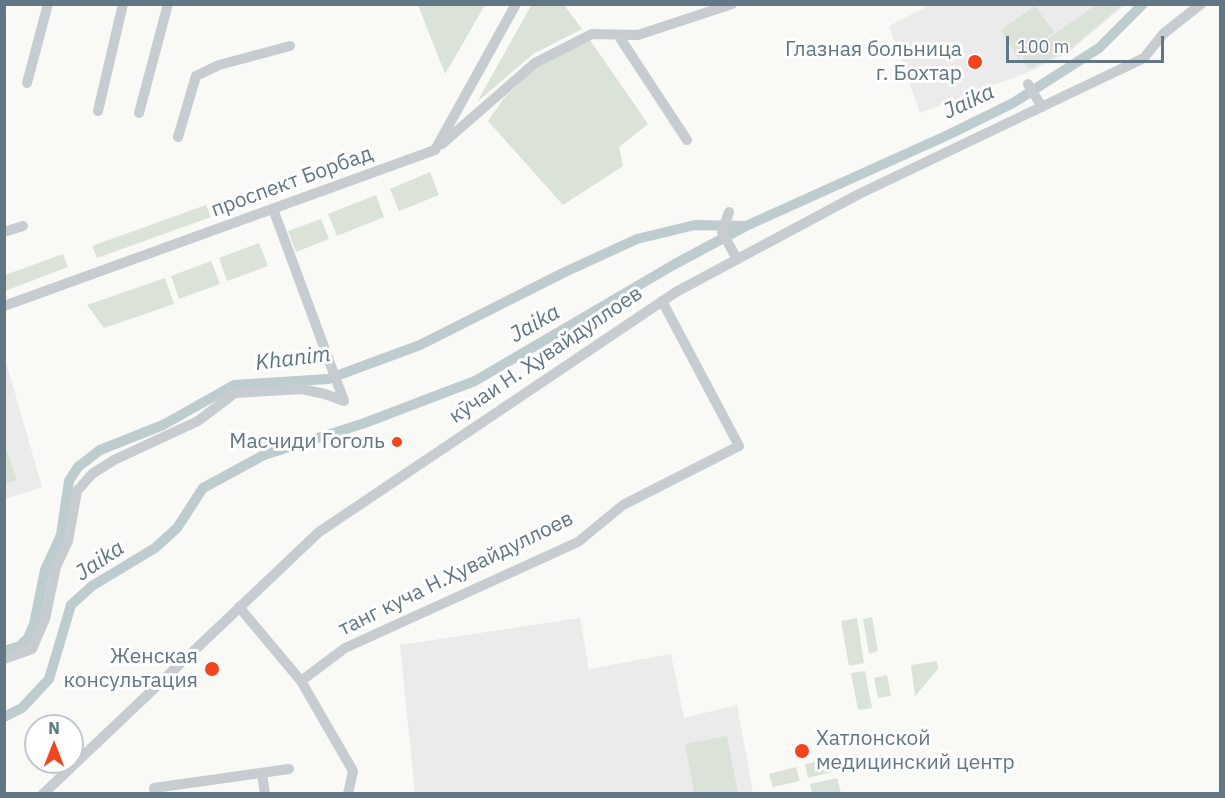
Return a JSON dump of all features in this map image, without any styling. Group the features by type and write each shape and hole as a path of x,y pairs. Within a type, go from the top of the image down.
{"street":[{"path":"27,83 48,4"},
{"path":"98,111 123,4"},
{"path":"139,113 168,4"},
{"path":"435,150 516,4"},
{"path":"435,150 535,63 592,34 638,35 732,4"},
{"name":"кӯчаи Н. Ҳувайдуллоев","path":"43,794 319,532 662,301 859,194 1144,58 1163,34 1201,4"},
{"path":"618,35 687,140"},
{"path":"178,137 196,76 219,65 290,46"},
{"path":"1028,84 1042,107"},
{"name":"проспект Борбад","path":"4,306 435,150"},
{"path":"4,658 32,649 45,619 56,567 68,541 77,490 92,474 114,460 198,421 236,393 302,389 344,401 273,209"},
{"path":"729,212 722,232 737,259"},
{"path":"4,232 23,226"},
{"name":"танг куча Н.Ҳувайдуллоев","path":"301,681 345,648 578,542 623,505 739,446 662,301"},
{"path":"239,608 301,681 353,771 348,794"},
{"path":"155,794 154,788 289,769"},
{"path":"262,773 265,794"}],"shaded area":[{"path":"532,4 564,5 582,29 533,54 477,102"},
{"path":"418,5 485,5 445,74"},
{"name":"Глазная больница г. Бохтар","path":"930,5 1125,5 1069,52 1029,72 920,113 889,26"},
{"path":"1096,5 1122,5 1070,49 1029,69 1022,57"},
{"path":"1035,6 1054,32 1018,58 1001,30"},
{"path":"590,40 648,124 619,147 623,166 563,205 488,121 504,98 535,68"},
{"path":"430,172 439,195 399,211 390,189"},
{"path":"376,195 384,217 337,236 328,214"},
{"path":"206,205 211,217 97,258 92,246"},
{"path":"321,219 329,239 296,252 288,231"},
{"path":"259,243 268,266 227,281 219,258"},
{"path":"63,254 68,267 5,291 5,275"},
{"path":"211,261 220,284 179,299 171,276"},
{"path":"165,278 174,304 104,328 87,305"},
{"path":"4,355 42,487 5,499 4,499"},
{"path":"5,445 17,480 4,484"},
{"path":"872,617 878,651 869,654 863,619"},
{"path":"580,618 589,669 671,654 684,718 737,705 753,793 415,793 400,645"},
{"path":"857,618 864,663 849,666 841,621"},
{"path":"937,661 938,669 915,696 911,665"},
{"path":"865,671 872,708 858,710 851,673"},
{"path":"887,675 891,696 878,698 874,678"},
{"path":"727,736 738,793 694,793 685,744"},
{"path":"832,758 835,771 808,778 805,764"},
{"path":"796,767 800,781 773,787 769,774"},
{"path":"837,778 841,793 812,793 810,784"}],"waterway":[{"name":"Jaika","path":"4,717 22,708 49,679 71,605 92,586 155,548 177,528 203,488 264,455 362,424 475,381 675,264 746,226 948,135 1013,103 1099,48 1143,4"},
{"name":"Khanim","path":"4,651 20,646 28,638 34,624 45,570 61,535 69,481 78,467 100,450 163,425 234,385 328,379 420,345 565,272 637,239 695,225 746,226"}],"place":[{"name":"Глазная больница г. Бохтар","path":"975,62"},
{"name":"Масчиди Гоголь","path":"397,442"},
{"name":"Женская консультация","path":"212,669"},
{"name":"Хатлонской медицинский центр","path":"802,751"}]}
